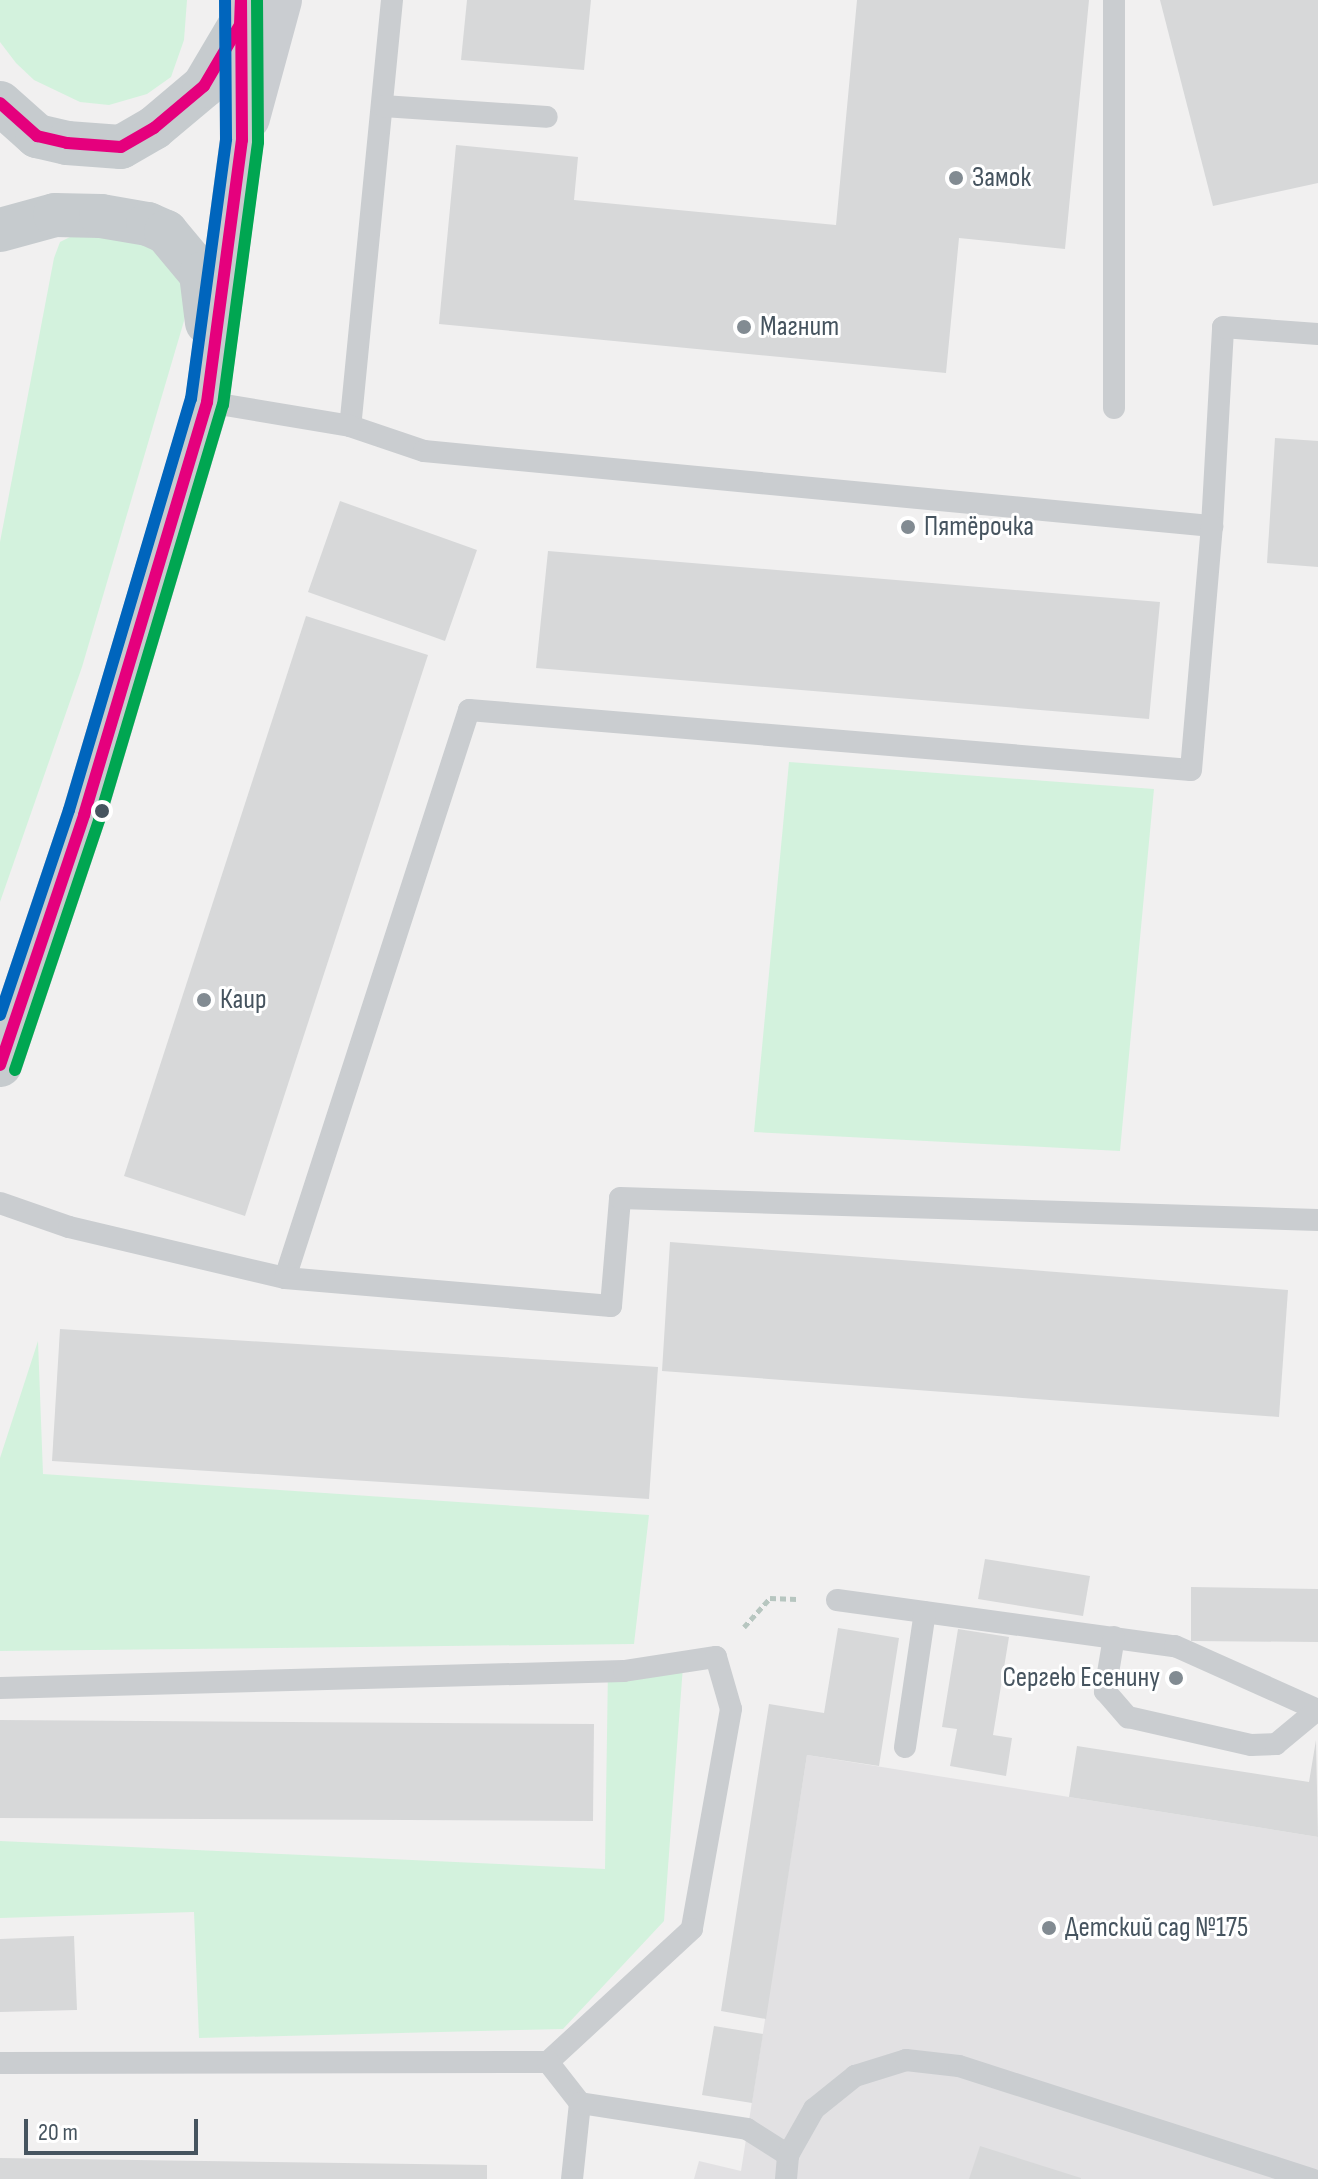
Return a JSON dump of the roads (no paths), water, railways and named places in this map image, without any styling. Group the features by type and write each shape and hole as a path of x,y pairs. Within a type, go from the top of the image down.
{"main road":[{"path":"0,1065 84,815 207,402 242,140 240,12"},
{"path":"0,103 37,136 67,143 121,147 154,128 204,86 240,12"},
{"path":"0,230 55,215 101,216 148,224 166,232 201,274 207,309 207,402"}],"street":[{"path":"242,140 280,0"}],"lane":[{"path":"350,426 392,0"},
{"path":"1114,0 1117,21 1114,408"},
{"path":"383,106 547,117"},
{"path":"285,1278 469,710 1191,770 1212,526 1223,327 1318,334"},
{"path":"207,402 350,426 424,451 1212,526"},
{"path":"0,1203 69,1227 285,1278 611,1306 620,1198 1318,1220"},
{"path":"837,1600 1114,1637 1175,1646 1317,1710 1276,1744 1251,1745 1128,1717 1105,1691 1114,1637"},
{"path":"905,1747 925,1612"},
{"path":"0,1688 624,1671 716,1657 731,1709 692,1929 548,2062 0,2063"},
{"path":"786,2179 788,2155 814,2109 855,2076 906,2060 959,2066 1312,2179"},
{"path":"548,2062 580,2103 747,2129 788,2155"},
{"path":"572,2179 580,2103"}],"place":[{"name":"Замок","path":"956,178"},
{"name":"Магнит","path":"744,327"},
{"name":"Пятёрочка","path":"908,527"},
{"name":"Каир","path":"204,1000"},
{"name":"Сергею Есенину","path":"1176,1678"},
{"name":"Детский сад №175","path":"1049,1928"}]}
